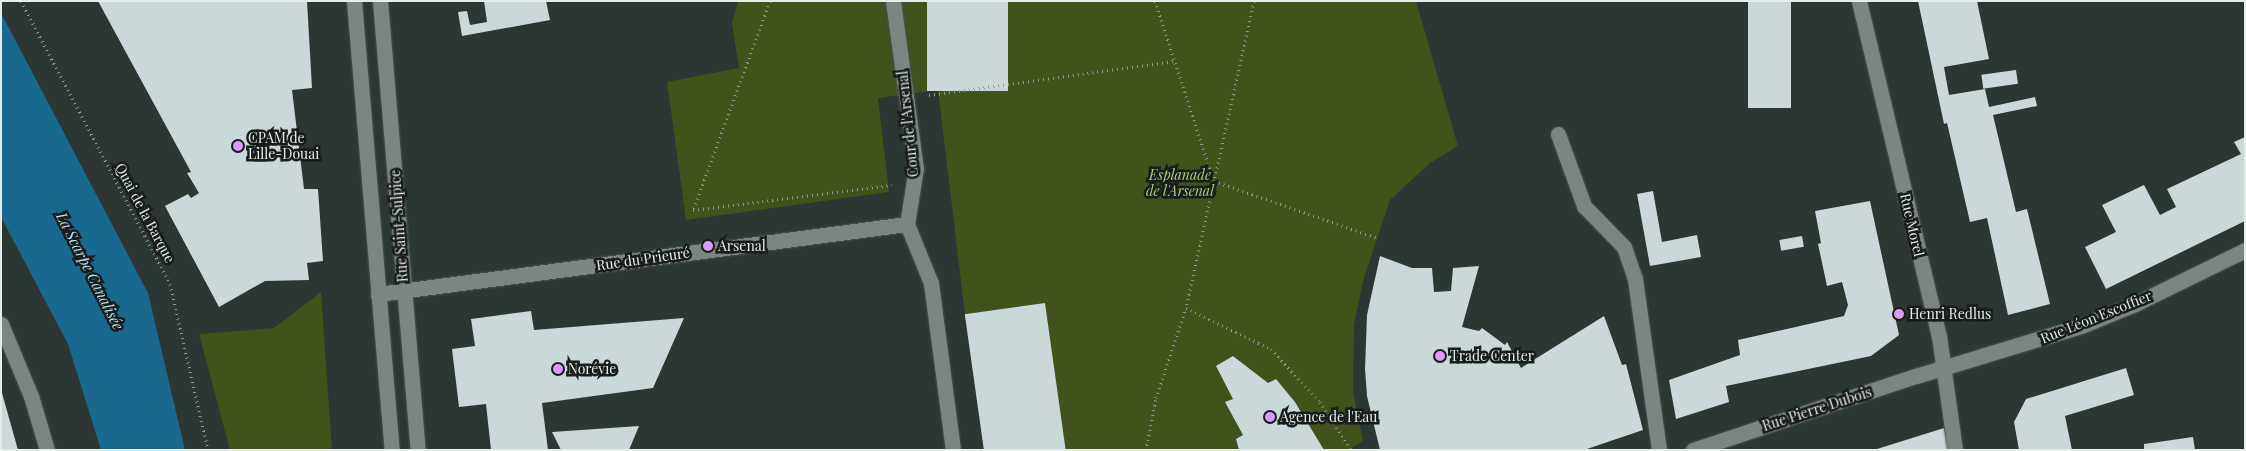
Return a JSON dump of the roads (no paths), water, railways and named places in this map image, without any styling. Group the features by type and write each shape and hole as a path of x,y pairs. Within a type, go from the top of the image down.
{"street":[{"name":"Rue Saint-Sulpice","path":"354,1 392,450"},
{"name":"Rue Saint-Sulpice","path":"380,1 418,450"},
{"name":"Cour de l'Arsenal","path":"893,1 916,182 907,224"},
{"name":"Rue Morel","path":"1859,1 1939,336 1941,369 1955,450"},
{"path":"1558,134 1584,206 1624,247 1635,279 1659,450"},
{"name":"Rue du Prieuré","path":"378,294 907,224"},
{"path":"907,224 931,283 953,450"},
{"name":"Rue Léon Escoffier","path":"1941,369 2081,326 2135,304 2245,250"},
{"path":"1,324 31,396 47,450"},
{"name":"Rue Pierre Dubois","path":"1693,450 1941,369"}],"water":[{"name":"La Scarpe Canalisée","path":"1,13 148,293 185,450 101,450 68,344 1,217"}],"place":[{"name":"CPAM de Lille-Douai","path":"238,146"},
{"name":"Arsenal","path":"708,246"},
{"name":"Henri Redlus","path":"1899,314"},
{"name":"Trade Center","path":"1440,356"},
{"name":"Norévie","path":"558,369"},
{"name":"Agence de l'Eau","path":"1270,417"}],"park label":[{"name":"Esplanade de l'Arsenal","path":"1180,184"}]}
